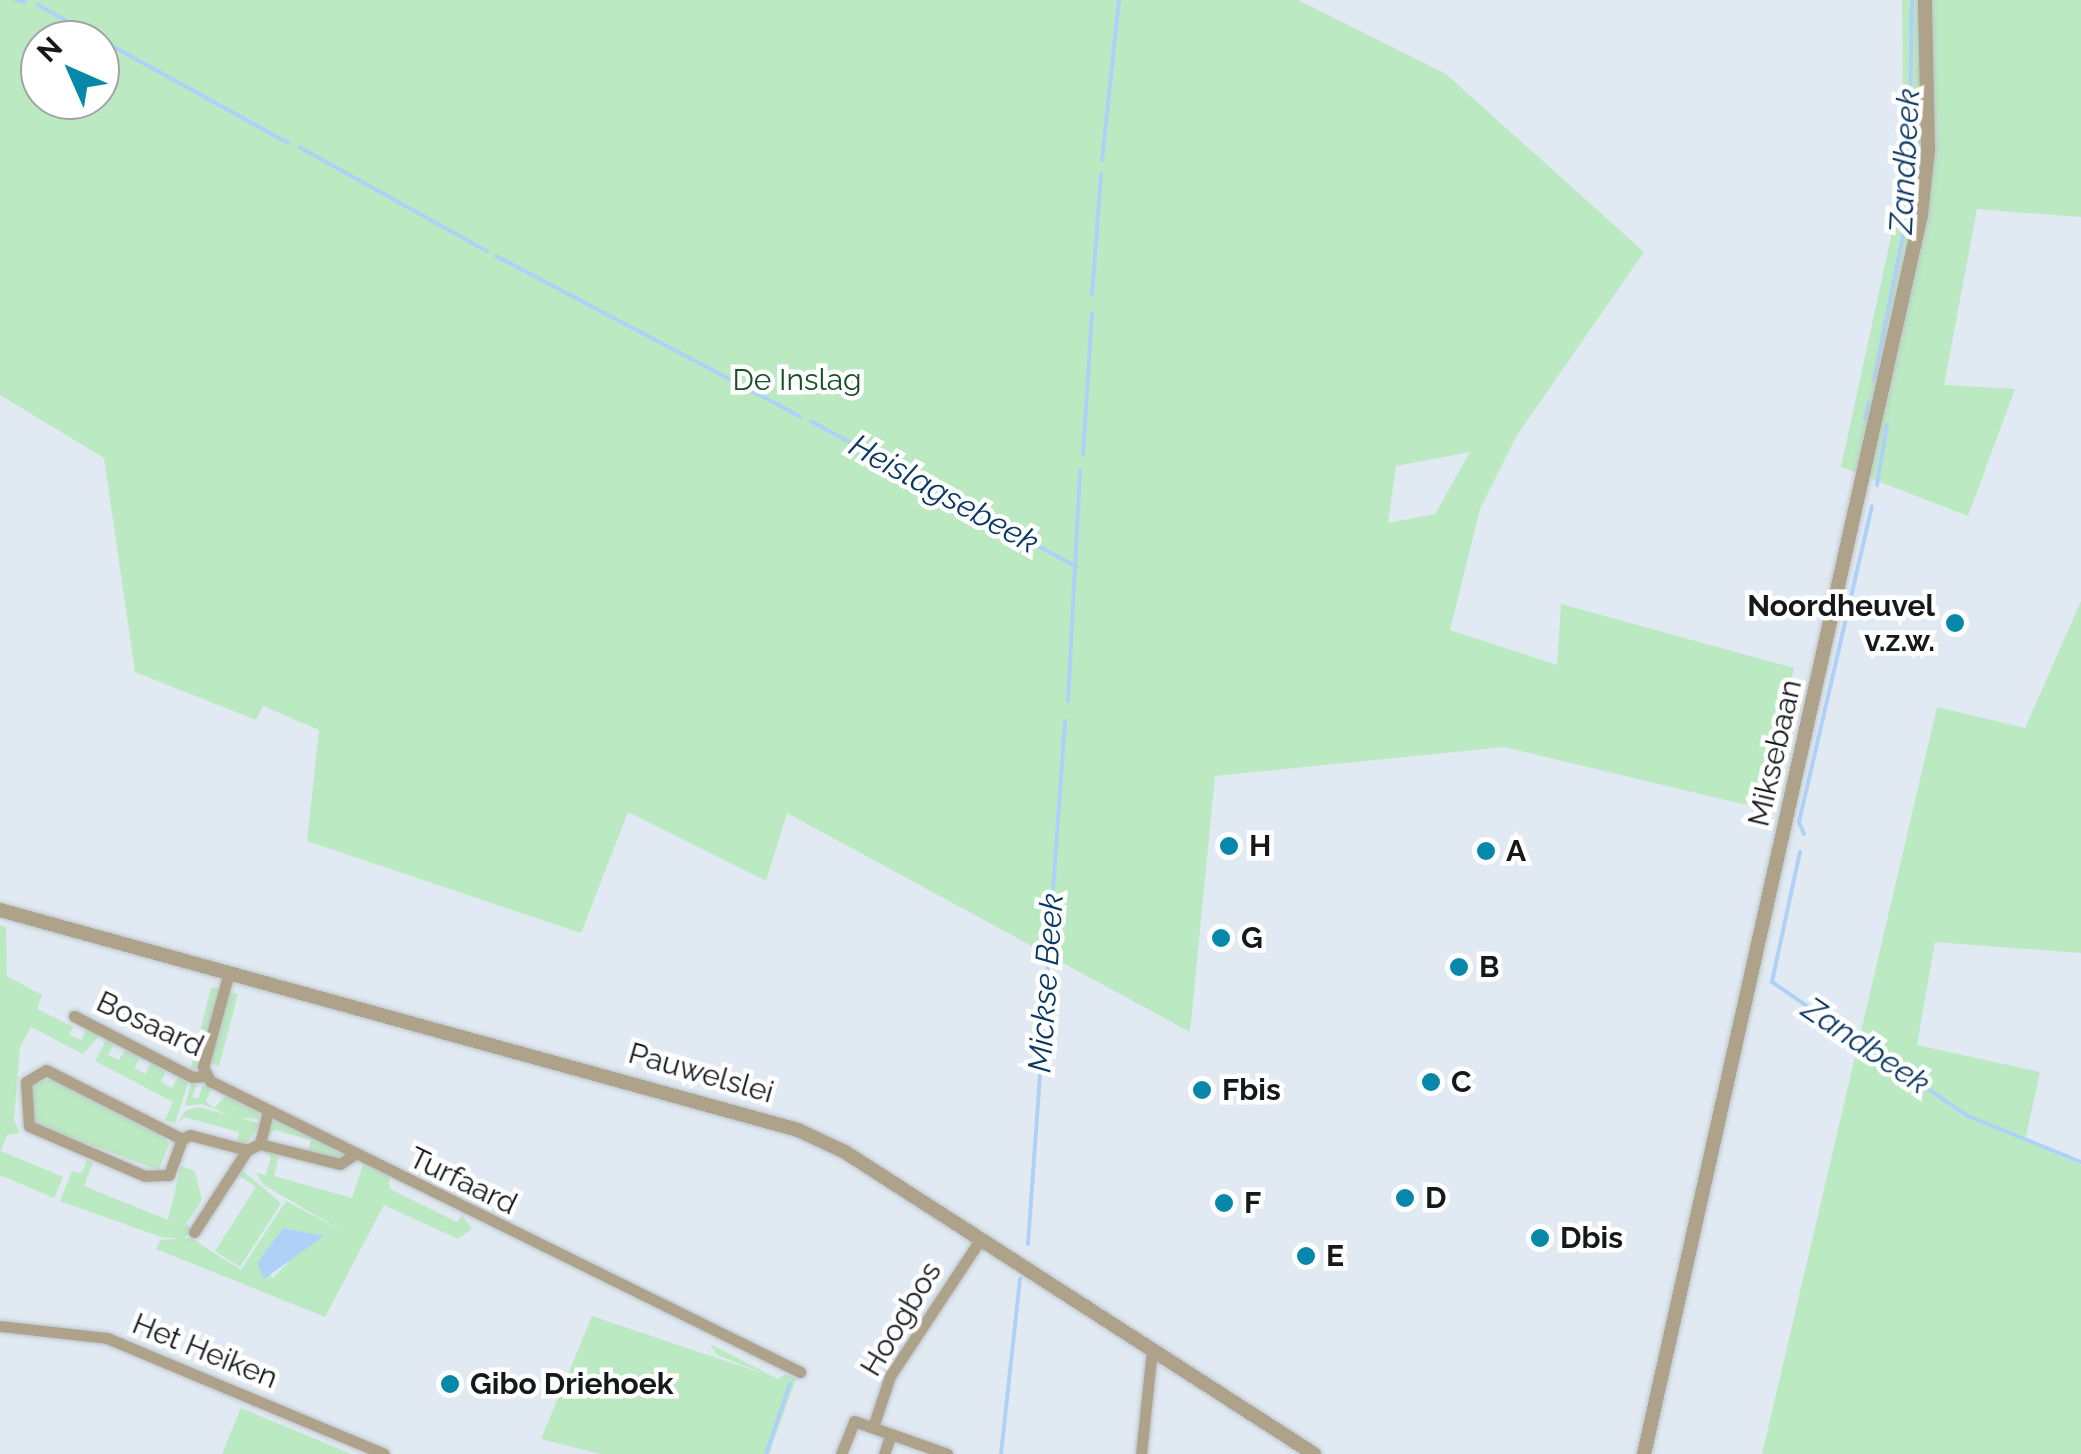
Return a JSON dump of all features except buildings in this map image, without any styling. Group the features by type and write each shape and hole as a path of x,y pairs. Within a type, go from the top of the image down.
{"street":[{"name":"Miksebaan","path":"1644,1454 1921,215 1928,149 1925,0"},
{"name":"Pauwelslei","path":"0,910 798,1130 845,1152 1314,1454"},
{"path":"204,1076 229,972"},
{"name":"Bosaard","path":"74,1016 192,1077 204,1076"},
{"path":"182,1139 58,1074 38,1070 26,1082 29,1126 145,1176 168,1175 182,1139 190,1135 247,1150"},
{"name":"Turfaard","path":"204,1076 354,1154 800,1372"},
{"path":"260,1144 268,1110"},
{"path":"194,1232 247,1150 260,1144 340,1164 354,1154"},
{"name":"Hoogbos","path":"873,1427 890,1376 980,1240"},
{"name":"Het Heiken","path":"0,1326 107,1338 384,1454"},
{"path":"1141,1454 1152,1350"},
{"path":"841,1454 854,1421 947,1454"},
{"path":"884,1454 891,1434"}],"green space":[{"name":"De Inslag","path":"0,0 1298,0 1446,74 1644,252 1517,435 1480,509 1450,630 1557,665 1561,604 1794,668 1763,809 1504,747 1215,776 1190,1032 787,813 766,881 628,812 581,933 307,841 319,730 263,706 256,720 135,672 104,458 0,395","holes":["1470,452 1435,514 1388,523 1396,466"]},
{"path":"1902,0 2081,0 2081,217 1977,209 1944,385 2015,389 1968,516 1841,467 1904,177"},
{"path":"2081,601 2081,953 1935,942 1917,1045 2040,1072 2025,1141 2081,1165 2081,1454 1762,1454 1937,707 2025,728"},
{"path":"0,925 6,927 7,976 42,995 37,1009 73,1027 69,1035 81,1040 88,1027 99,1036 83,1054 31,1027 20,1047 14,1120 20,1133 7,1135 1,1151 63,1177 54,1198 0,1175"},
{"path":"211,987 220,989 198,1067 190,1071"},
{"path":"230,992 238,994 219,1066 210,1063"},
{"path":"106,1040 114,1044 108,1055 119,1060 125,1050 140,1057 134,1068 145,1074 151,1063 166,1071 161,1082 172,1088 178,1077 188,1083 175,1123 165,1120 173,1102 95,1061"},
{"path":"56,1079 162,1134 169,1144 159,1170 39,1126 31,1116 31,1083"},
{"path":"191,1084 197,1085 192,1097 198,1099 203,1085 212,1088 206,1101 214,1108 226,1095 257,1110 260,1119 236,1118 202,1104 185,1106"},
{"path":"198,1107 259,1123 246,1144 237,1142 239,1132 184,1117 178,1123 185,1111"},
{"path":"279,1120 343,1152 341,1159 308,1150 311,1140 274,1130 267,1138 270,1123"},
{"path":"264,1151 279,1156 274,1176 352,1198 363,1164 389,1177 390,1189 457,1222 462,1215 472,1229 458,1239 384,1205 325,1317 156,1249 160,1240 191,1238 241,1270 286,1201 344,1232 264,1185 256,1173 266,1175 271,1157","holes":["283,1228 323,1237 309,1241 273,1278 257,1263"]},
{"path":"87,1160 93,1163 84,1186 168,1220 181,1166 195,1171 202,1200 186,1224 194,1230 183,1239 161,1237 60,1201 72,1171 82,1173"},
{"path":"241,1169 281,1203 240,1267 215,1251 256,1187 238,1175"},
{"path":"592,1316 768,1375 717,1355 710,1344 778,1379 786,1374 796,1379 769,1454 600,1454 541,1439"},
{"path":"241,1408 351,1454 222,1454"}],"water":[{"path":"283,1228 324,1236 264,1279 257,1263"}],"waterway":[{"name":"Heislagsebeek","path":"16,0 25,2"},
{"name":"Mickse Beek","path":"1102,160 1119,0"},
{"name":"Zandbeek","path":"1874,380 1908,210 1912,0"},
{"name":"Heislagsebeek","path":"38,5 288,143"},
{"name":"Heislagsebeek","path":"299,147 487,251"},
{"name":"Mickse Beek","path":"1092,295 1101,174"},
{"name":"Heislagsebeek","path":"496,256 800,416"},
{"name":"Mickse Beek","path":"1083,454 1092,313"},
{"name":"Zandbeek","path":"1865,419 1869,402"},
{"name":"Heislagsebeek","path":"811,421 1077,567"},
{"name":"Zandbeek","path":"1877,485 1887,425"},
{"name":"Mickse Beek","path":"1068,701 1080,470"},
{"name":"Zandbeek","path":"1804,834 1799,822 1872,506"},
{"name":"Mickse Beek","path":"1028,1244 1065,721"},
{"name":"Zandbeek","path":"1800,852 1772,982 1968,1116 2081,1162"},
{"name":"Mickse Beek","path":"1001,1454 1020,1279"},
{"path":"766,1454 790,1384"}],"place":[{"name":"Noordheuvel v.z.w.","path":"1955,623"},
{"name":"H","path":"1229,846"},
{"name":"A","path":"1486,851"},
{"name":"G","path":"1221,938"},
{"name":"B","path":"1459,967"},
{"name":"C","path":"1431,1082"},
{"name":"Fbis","path":"1202,1090"},
{"name":"D","path":"1405,1198"},
{"name":"F","path":"1224,1203"},
{"name":"Dbis","path":"1540,1238"},
{"name":"E","path":"1306,1256"},
{"name":"Gibo Driehoek","path":"450,1384"}]}
